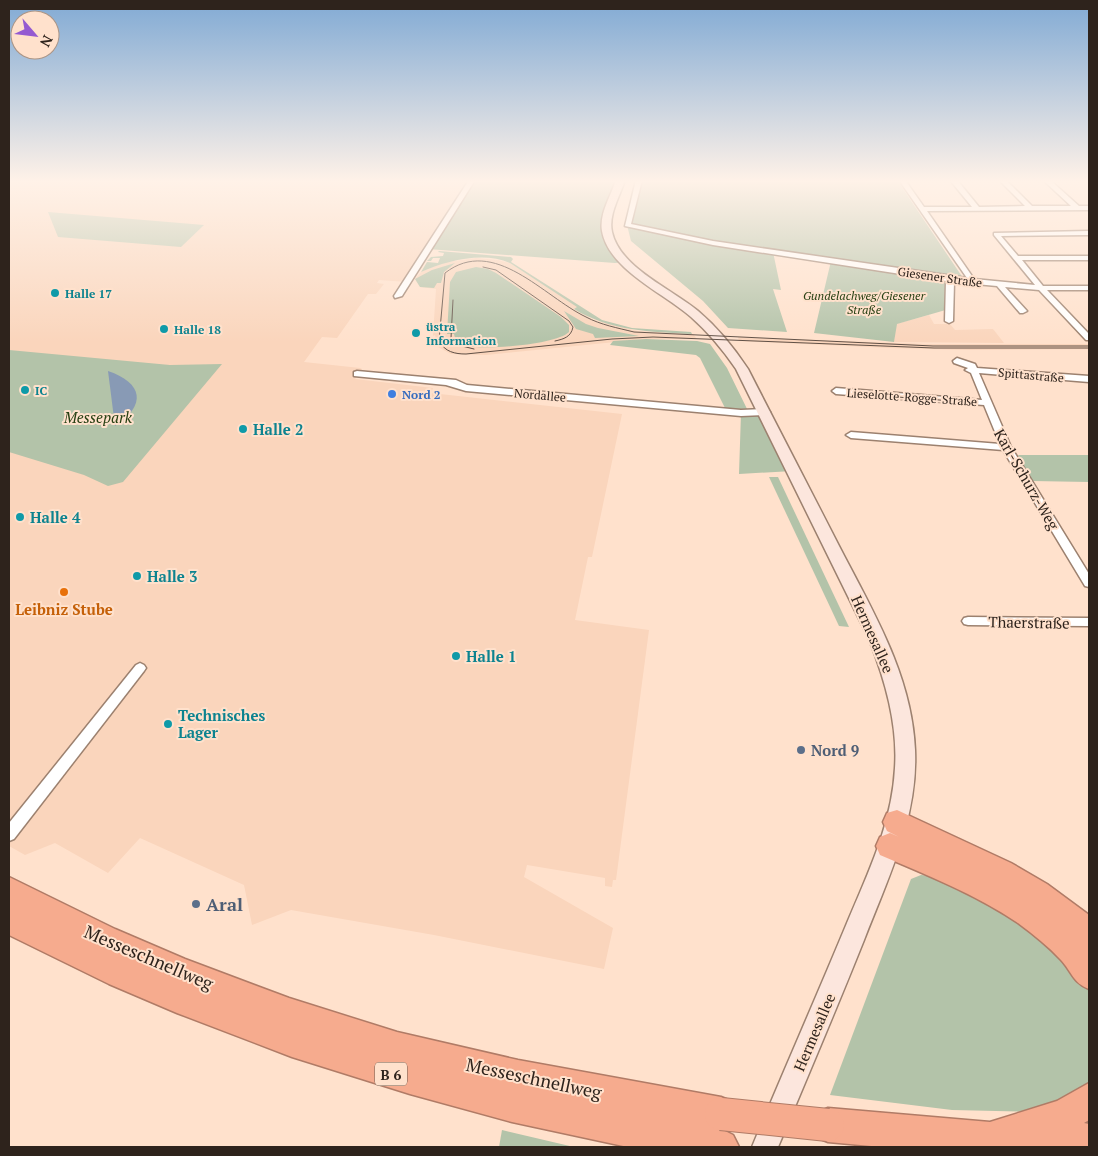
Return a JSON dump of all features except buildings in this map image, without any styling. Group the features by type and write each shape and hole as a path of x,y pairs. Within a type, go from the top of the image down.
{"highway":[{"path":"894,834 1001,873 1037,894 1089,933"},
{"path":"894,834 1033,916 1064,941 1089,974"},
{"name":"Messeschnellweg","path":"9,891 104,940 184,974 289,1014 397,1048 518,1077 721,1114 984,1139 1089,1141"},
{"name":"Messeschnellweg","path":"9,919 88,959 169,996 324,1053 384,1072 512,1106 714,1146"},
{"path":"984,1139 1061,1117 1089,1100"}],"main road":[{"name":"Hermesallee","path":"608,234 612,244 625,262 686,307 710,328 731,353 765,412 890,666 903,719 906,752 904,787 894,834 766,1147"}],"street":[{"path":"398,296 438,234"},
{"name":"Giesener Straße","path":"664,234 950,279 1041,288 1086,288"},
{"path":"939,234 972,281"},
{"path":"1001,234 996,234 1041,288 1089,338"},
{"path":"1015,258 1089,258"},
{"path":"949,321 950,279"},
{"path":"998,284 1023,311"},
{"path":"1086,288 1089,294"},
{"name":"Spittastraße","path":"959,362 954,361 951,364 958,369 1089,379"},
{"name":"Karl-Schurz-Weg","path":"974,370 1006,447 1089,583"},
{"name":"Nordallee","path":"357,374 449,383 476,389 620,403 632,402 741,413 765,412"},
{"name":"Lieselotte-Rogge-Straße","path":"836,392 987,403"},
{"path":"850,436 1006,447"},
{"name":"Thaerstraße","path":"968,620 1089,622"},
{"path":"9,834 140,668"}],"shaded area":[{"path":"9,234 438,234 408,282 379,280 377,283 384,284 376,294 368,294 337,338 322,337 304,362 360,368 362,369 355,379 433,388 431,393 622,414 592,557 588,557 575,620 649,630 616,880 613,880 612,887 605,886 605,878 527,865 524,877 613,928 604,969 434,935 291,910 252,925 244,885 140,838 108,873 55,843 25,855 9,846"},
{"path":"476,258 510,263 578,307 574,309 594,320 637,331 693,334 697,339 645,339 486,355 451,354 438,347 435,335 433,336 436,289 420,287 415,279 421,272 447,262"},
{"path":"929,315 934,324 950,324 955,330 993,329 1004,343 894,342 896,324"},
{"path":"738,337 925,344 1089,344 1089,349 970,350 889,348 739,341"}],"green space":[{"path":"57,234 195,234 181,247 58,237"},
{"path":"438,234 608,234 625,262 615,263 428,249"},
{"path":"629,234 933,234 963,278 767,250 676,234 773,252 781,290 773,289 787,332 728,328 703,301 631,241"},
{"path":"439,251 511,257 513,259 511,262 602,320 632,328 691,332 692,334 631,329 602,322 574,309 577,307 510,263 499,259 477,258 453,261 421,272 427,262 438,263 440,258 433,258 431,261 427,261 431,257 443,256 444,253"},
{"name":"Gundelachweg/Giesener Straße","path":"831,261 950,279 949,309 897,324 894,342 814,333"},
{"path":"455,263 444,272 441,283 437,283 434,288 420,287 415,279 432,270"},
{"path":"476,267 488,269 496,273 561,317 569,325 569,332 561,337 518,346 472,347 459,343 454,334 447,334 450,282 456,272"},
{"path":"564,311 586,324 598,328 639,336 595,338 593,334 576,329"},
{"path":"646,339 697,341 710,344 727,368 749,413 765,412 793,471 739,474 741,413 727,412 700,358 696,355 610,345 613,341"},
{"name":"Messepark","path":"9,350 170,365 222,364 123,482 108,486 84,475 9,452"},
{"path":"1018,455 1089,455 1089,482 1032,481"},
{"path":"769,477 778,477 849,627 839,626"},
{"path":"921,875 933,876 1022,920 1084,980 1089,992 1089,1085 1083,1093 1038,1112 952,1110 830,1095 911,879"},
{"path":"502,1130 574,1147 499,1147"}],"water":[{"path":"108,371 128,382 134,388 137,395 136,403 132,410 115,426"}],"tram line":[{"path":"1089,346 933,346 634,332 592,320 570,308 518,273 500,265 482,261 463,263 445,273 439,341 444,348 458,354 612,339 653,337 934,348 1089,348"},
{"path":"483,267 496,270 569,321 573,327 571,333 555,341"},
{"path":"453,300 451,338 458,345 474,349"}],"place":[{"name":"Halle 17","path":"55,293"},
{"name":"Halle 18","path":"164,329"},
{"name":"üstra Information","path":"416,333"},
{"name":"IC","path":"25,390"},
{"name":"Nord 2","path":"392,394"},
{"name":"Halle 2","path":"243,429"},
{"name":"Halle 4","path":"20,517"},
{"name":"Halle 3","path":"137,576"},
{"name":"Leibniz Stube","path":"64,592"},
{"name":"Halle 1","path":"456,656"},
{"name":"Technisches Lager","path":"168,724"},
{"name":"Nord 9","path":"801,750"},
{"name":"Aral","path":"196,904"}]}
